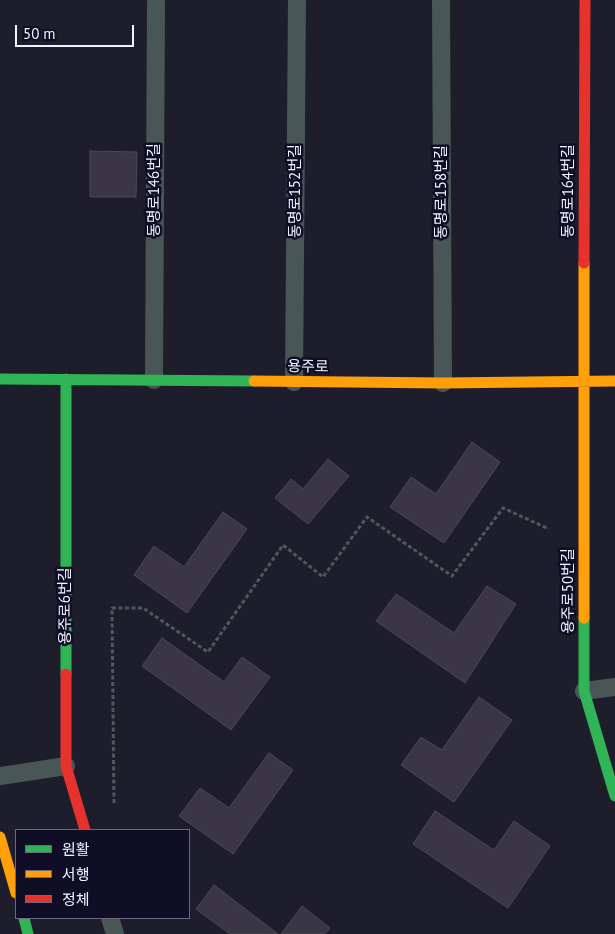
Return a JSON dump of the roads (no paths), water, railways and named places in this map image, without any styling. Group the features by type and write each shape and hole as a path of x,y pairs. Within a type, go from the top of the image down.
{"street":[{"name":"동명로146번길","path":"154,380 156,0"},
{"name":"동명로152번길","path":"294,382 297,0"},
{"name":"동명로158번길","path":"441,0 443,383"},
{"name":"동명로164번길","path":"583,382 585,0"},
{"name":"용주로","path":"0,379 443,383 615,380"},
{"name":"용주로6번길","path":"66,379 66,766 85,829"},
{"name":"용주로50번길","path":"583,382 584,691 615,796"},
{"path":"584,691 615,687"},
{"path":"0,776 66,766"},
{"path":"0,837 15,890"},
{"path":"24,919 28,934"},
{"path":"110,919 115,934"}]}
